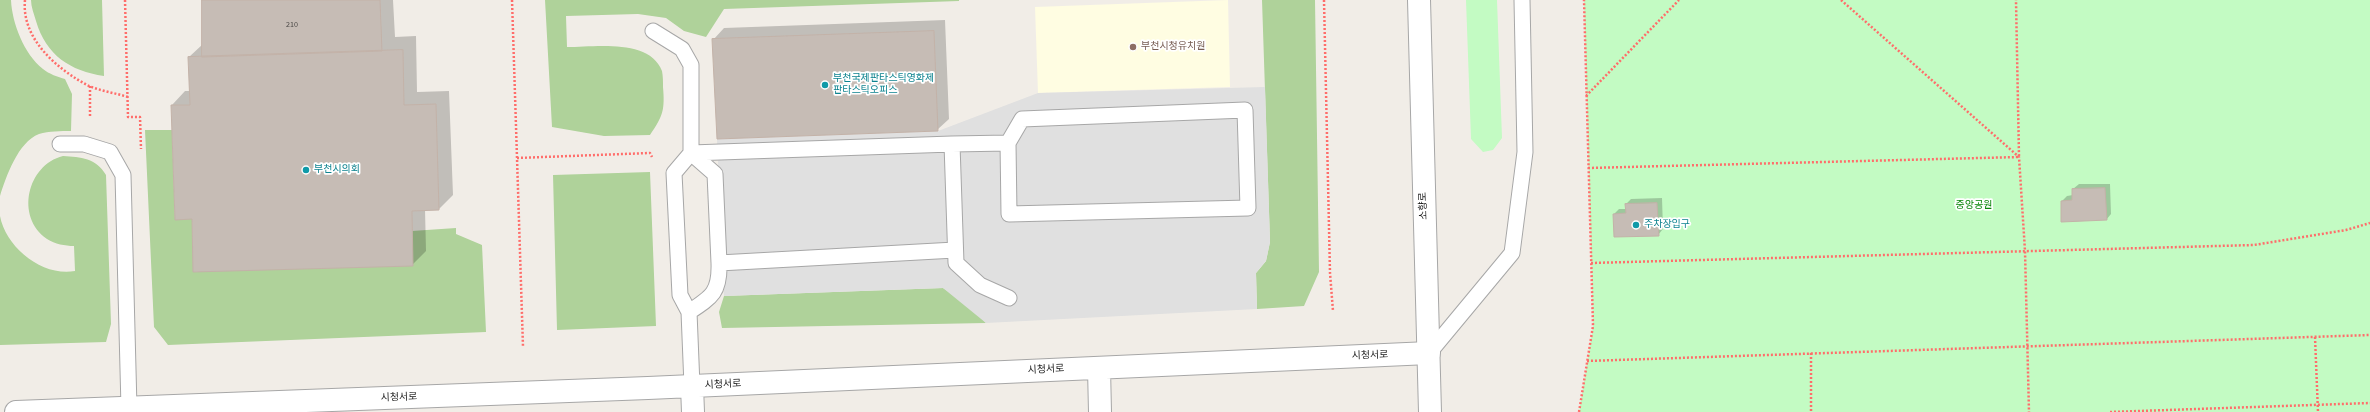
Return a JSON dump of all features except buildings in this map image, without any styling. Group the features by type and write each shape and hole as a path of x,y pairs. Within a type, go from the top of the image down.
{"street":[{"name":"소향로","path":"1418,0 1430,412"},
{"name":"시청서로","path":"16,412 129,408 333,406 692,386 1428,353"},
{"path":"1099,368 1100,412"},
{"path":"692,386 693,412"}],"lane":[{"path":"1428,353 1512,253 1525,152 1522,0"},
{"path":"653,31 682,49 691,65 691,154 674,173 680,295 689,312 692,386"},
{"path":"1245,110 1248,208 1009,214 1008,142 1022,119 1245,110"},
{"path":"691,154 1008,142"},
{"path":"60,144 84,144 110,152 123,175 129,408"},
{"path":"952,144 956,263 975,281 1009,298"},
{"path":"689,312 708,300 720,281 715,174 691,154"},
{"path":"719,263 955,250"}],"path":[{"path":"24,0 28,28 52,62 90,86 128,97"},
{"path":"512,0 523,347"},
{"path":"1324,0 1330,273 1333,311"},
{"path":"1579,412 1593,326 1584,0"},
{"path":"1586,96 1679,0"},
{"path":"1841,0 2019,156"},
{"path":"2016,0 2019,156 2025,251 2030,412"},
{"path":"517,158 650,153"},
{"path":"1588,168 2019,156"},
{"path":"1591,263 2254,245 2346,230 2370,223"},
{"path":"1587,361 2370,335"},
{"path":"2315,336 2318,412"},
{"path":"1811,354 1811,412"},
{"path":"2110,412 2370,403"}],"shaded area":[{"name":"부천시청유치원","path":"1228,0 1230,87 1038,93 1035,7"},
{"path":"1265,87 1270,242 1266,261 1256,273 1257,309 986,323 943,288 724,296 717,139 938,131 1038,93"}],"green space":[{"path":"0,0 11,0 14,18 20,38 36,63 45,71 65,79 72,94 71,131 47,132 39,134 25,144 9,170 0,196"},
{"path":"31,0 102,0 104,76 80,70 61,59 53,52 40,33"},
{"path":"545,0 959,1 724,9 706,37 684,31 666,18 638,14 566,16 567,47 606,46 634,49 646,53 656,60 662,71 664,95 663,107 658,123 650,135 604,136 552,127"},
{"path":"1262,0 1315,0 1319,272 1304,306 1257,309 1256,273 1266,261 1270,242"},
{"path":"1466,0 1497,0 1502,138 1493,150 1483,152 1471,139"},
{"name":"중앙공원","path":"1584,0 2370,0 2370,412 1579,412 1593,326"},
{"path":"145,130 172,130 175,219 192,219 194,272 412,231 456,228 456,234 482,245 486,332 168,345 154,327"},
{"path":"63,156 82,158 93,162 102,169 106,175 111,324 106,342 0,345 0,216 10,239 28,258 39,265 51,269 63,272 75,271 74,246 67,246 47,239 37,229 31,218 29,205 30,193 34,180 41,170 51,161"},
{"path":"650,172 656,326 557,330 553,175"},
{"path":"943,288 970,305 986,323 722,328 719,312 724,296"}],"place":[{"name":"부천시청유치원","path":"1133,47"},
{"name":"부천국제판타스틱영화제 판타스틱오피스","path":"825,85"},
{"name":"부천시의회","path":"306,170"},
{"name":"주차장입구","path":"1636,225"}]}
